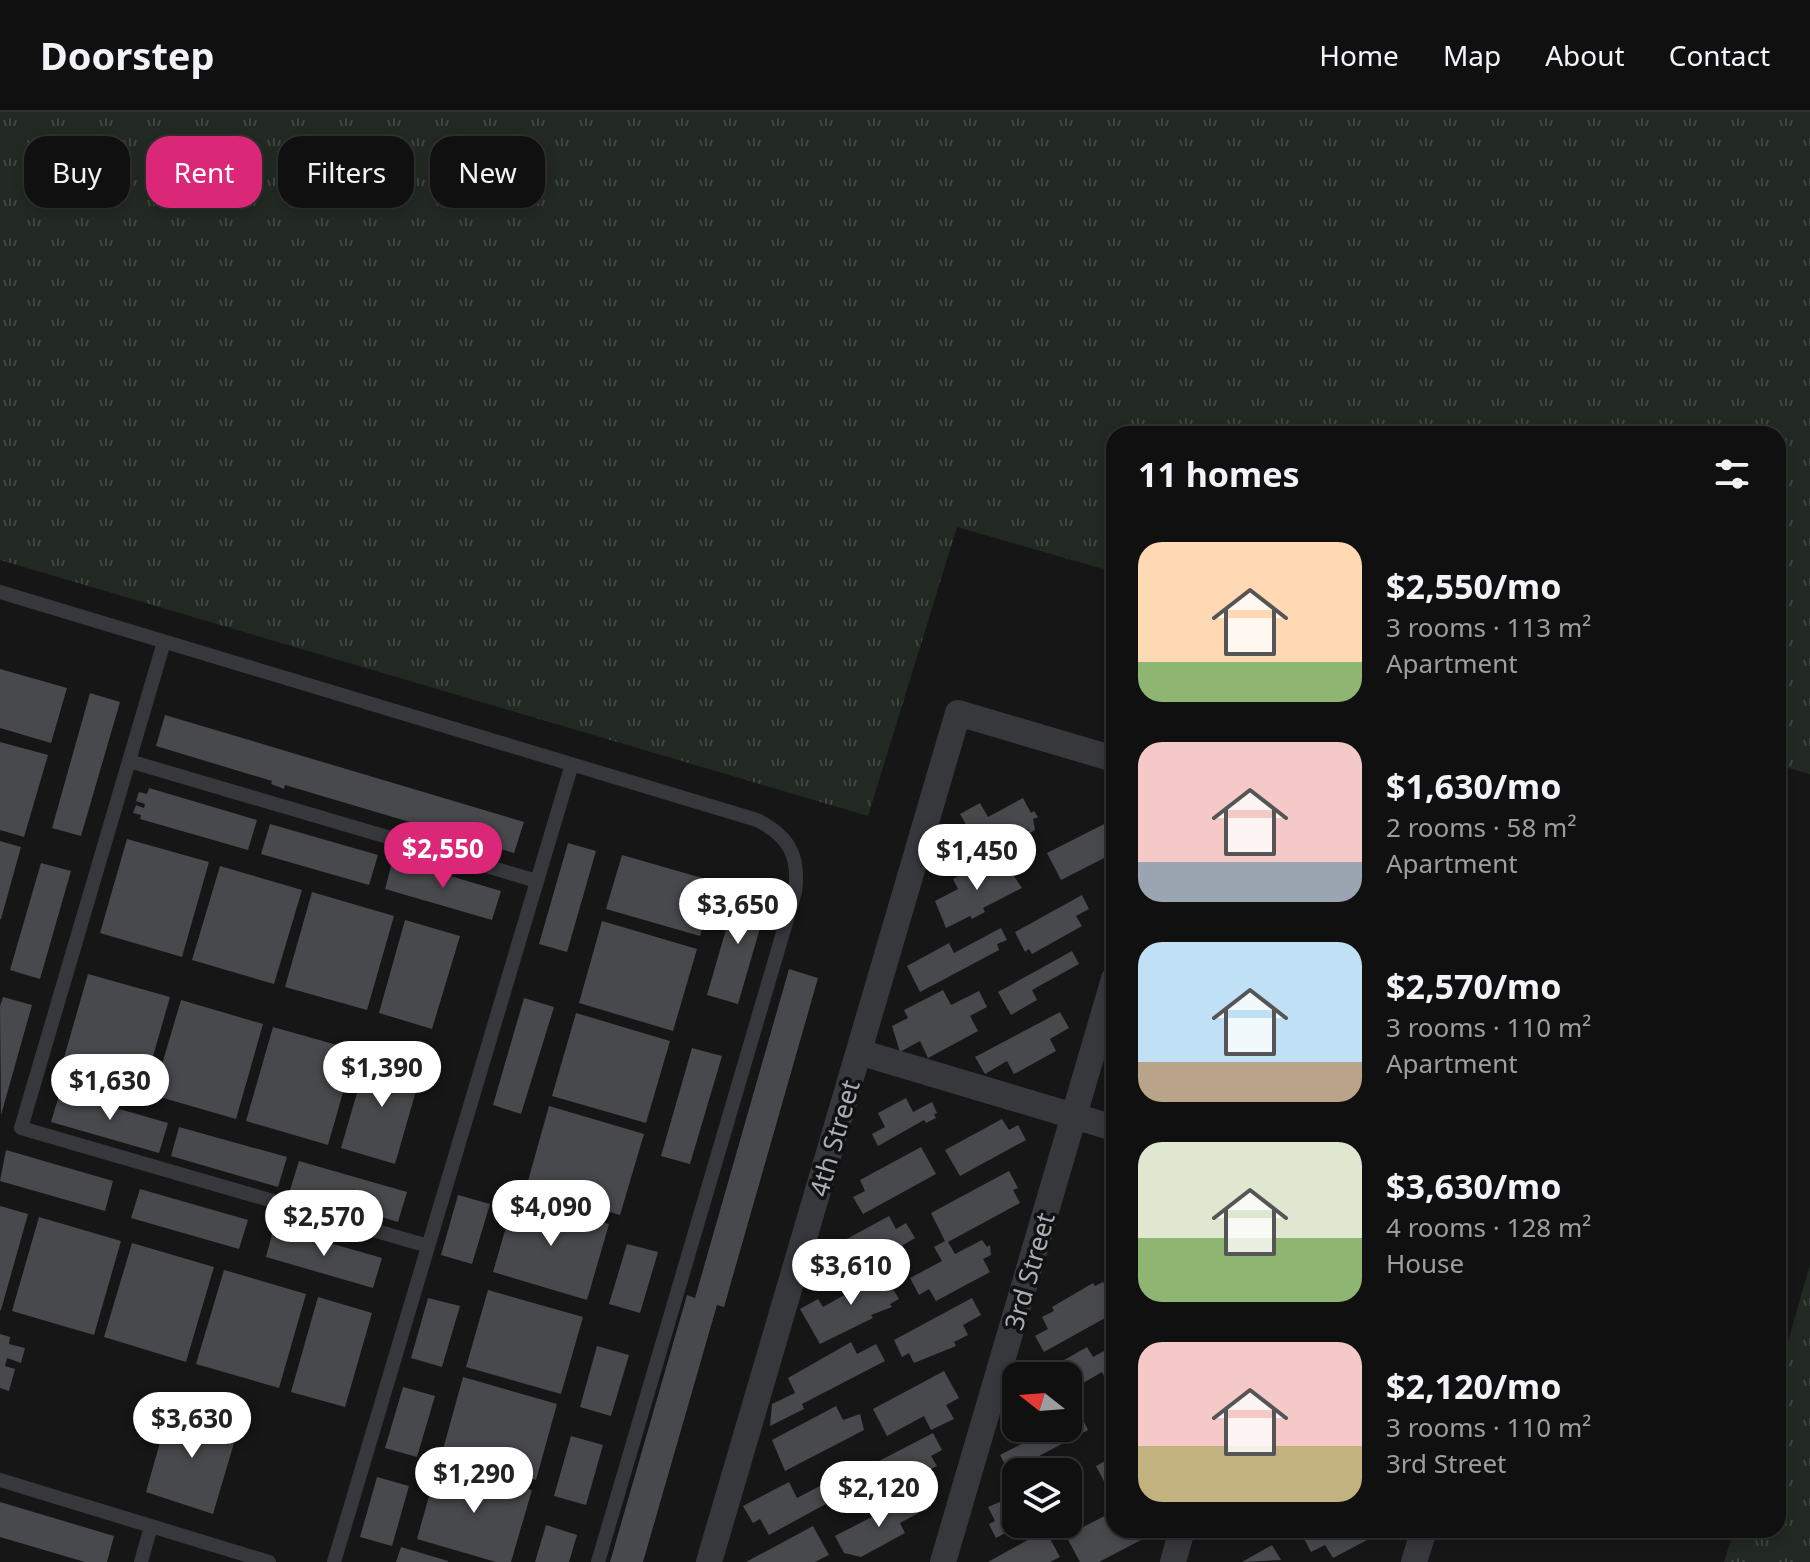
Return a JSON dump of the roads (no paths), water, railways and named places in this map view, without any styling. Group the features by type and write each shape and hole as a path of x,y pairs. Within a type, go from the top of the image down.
{"street":[{"name":"4th Street","path":"709,1562 958,713 1106,757"},
{"name":"3rd Street","path":"943,1562 1106,1006"},
{"path":"859,1052 1106,1125"},
{"path":"1173,1562 1180,1538"},
{"path":"1414,1562 1422,1538"}],"lane":[{"path":"0,592 757,820 775,829 791,844 798,873 598,1562"},
{"path":"164,642 21,1128 428,1246"},
{"path":"129,761 537,881"},
{"path":"334,1562 572,764"},
{"path":"0,1480 269,1562"},
{"path":"141,1562 151,1526"}]}
